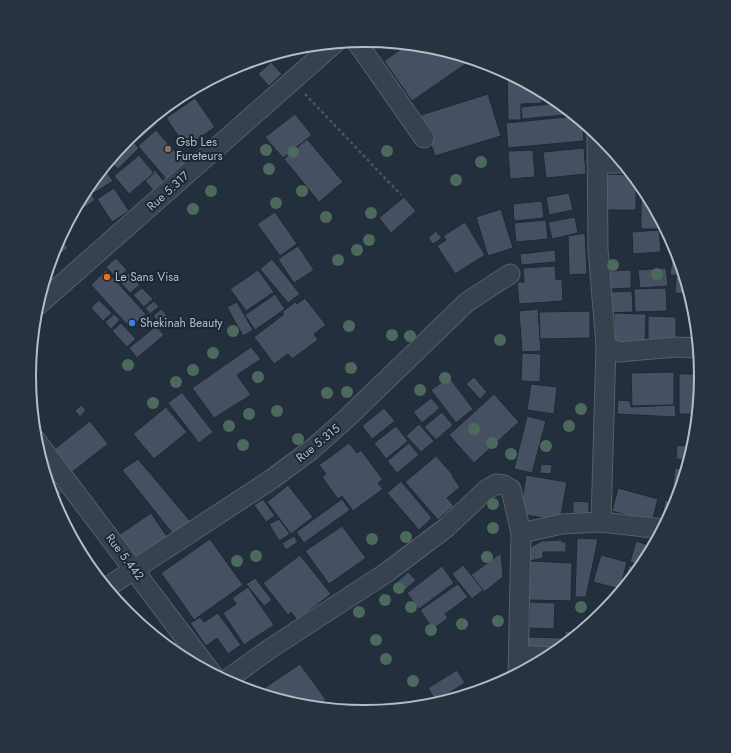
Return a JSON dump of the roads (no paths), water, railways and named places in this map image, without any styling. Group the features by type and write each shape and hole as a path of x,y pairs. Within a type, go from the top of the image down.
{"street":[{"path":"360,47 424,138"},
{"name":"Rue 5.317","path":"45,299 328,49"},
{"path":"597,143 598,249 606,346 602,522"},
{"path":"597,163 616,163"},
{"name":"Rue 5.315","path":"111,585 272,479 311,450 345,420 466,302 510,274"},
{"path":"606,346 618,352 676,347 693,348"},
{"name":"Rue 5.442","path":"44,451 205,664"},
{"path":"230,677 270,648 386,573 447,527 486,490 496,484 504,485 511,489 521,533 518,668"},
{"path":"521,533 562,524 602,522 657,529"},
{"path":"519,655 539,656"}],"place":[{"name":"Gsb Les Fureteurs","path":"168,149"},
{"name":"Le Sans Visa","path":"107,277"},
{"name":"Shekinah Beauty","path":"132,323"}]}
